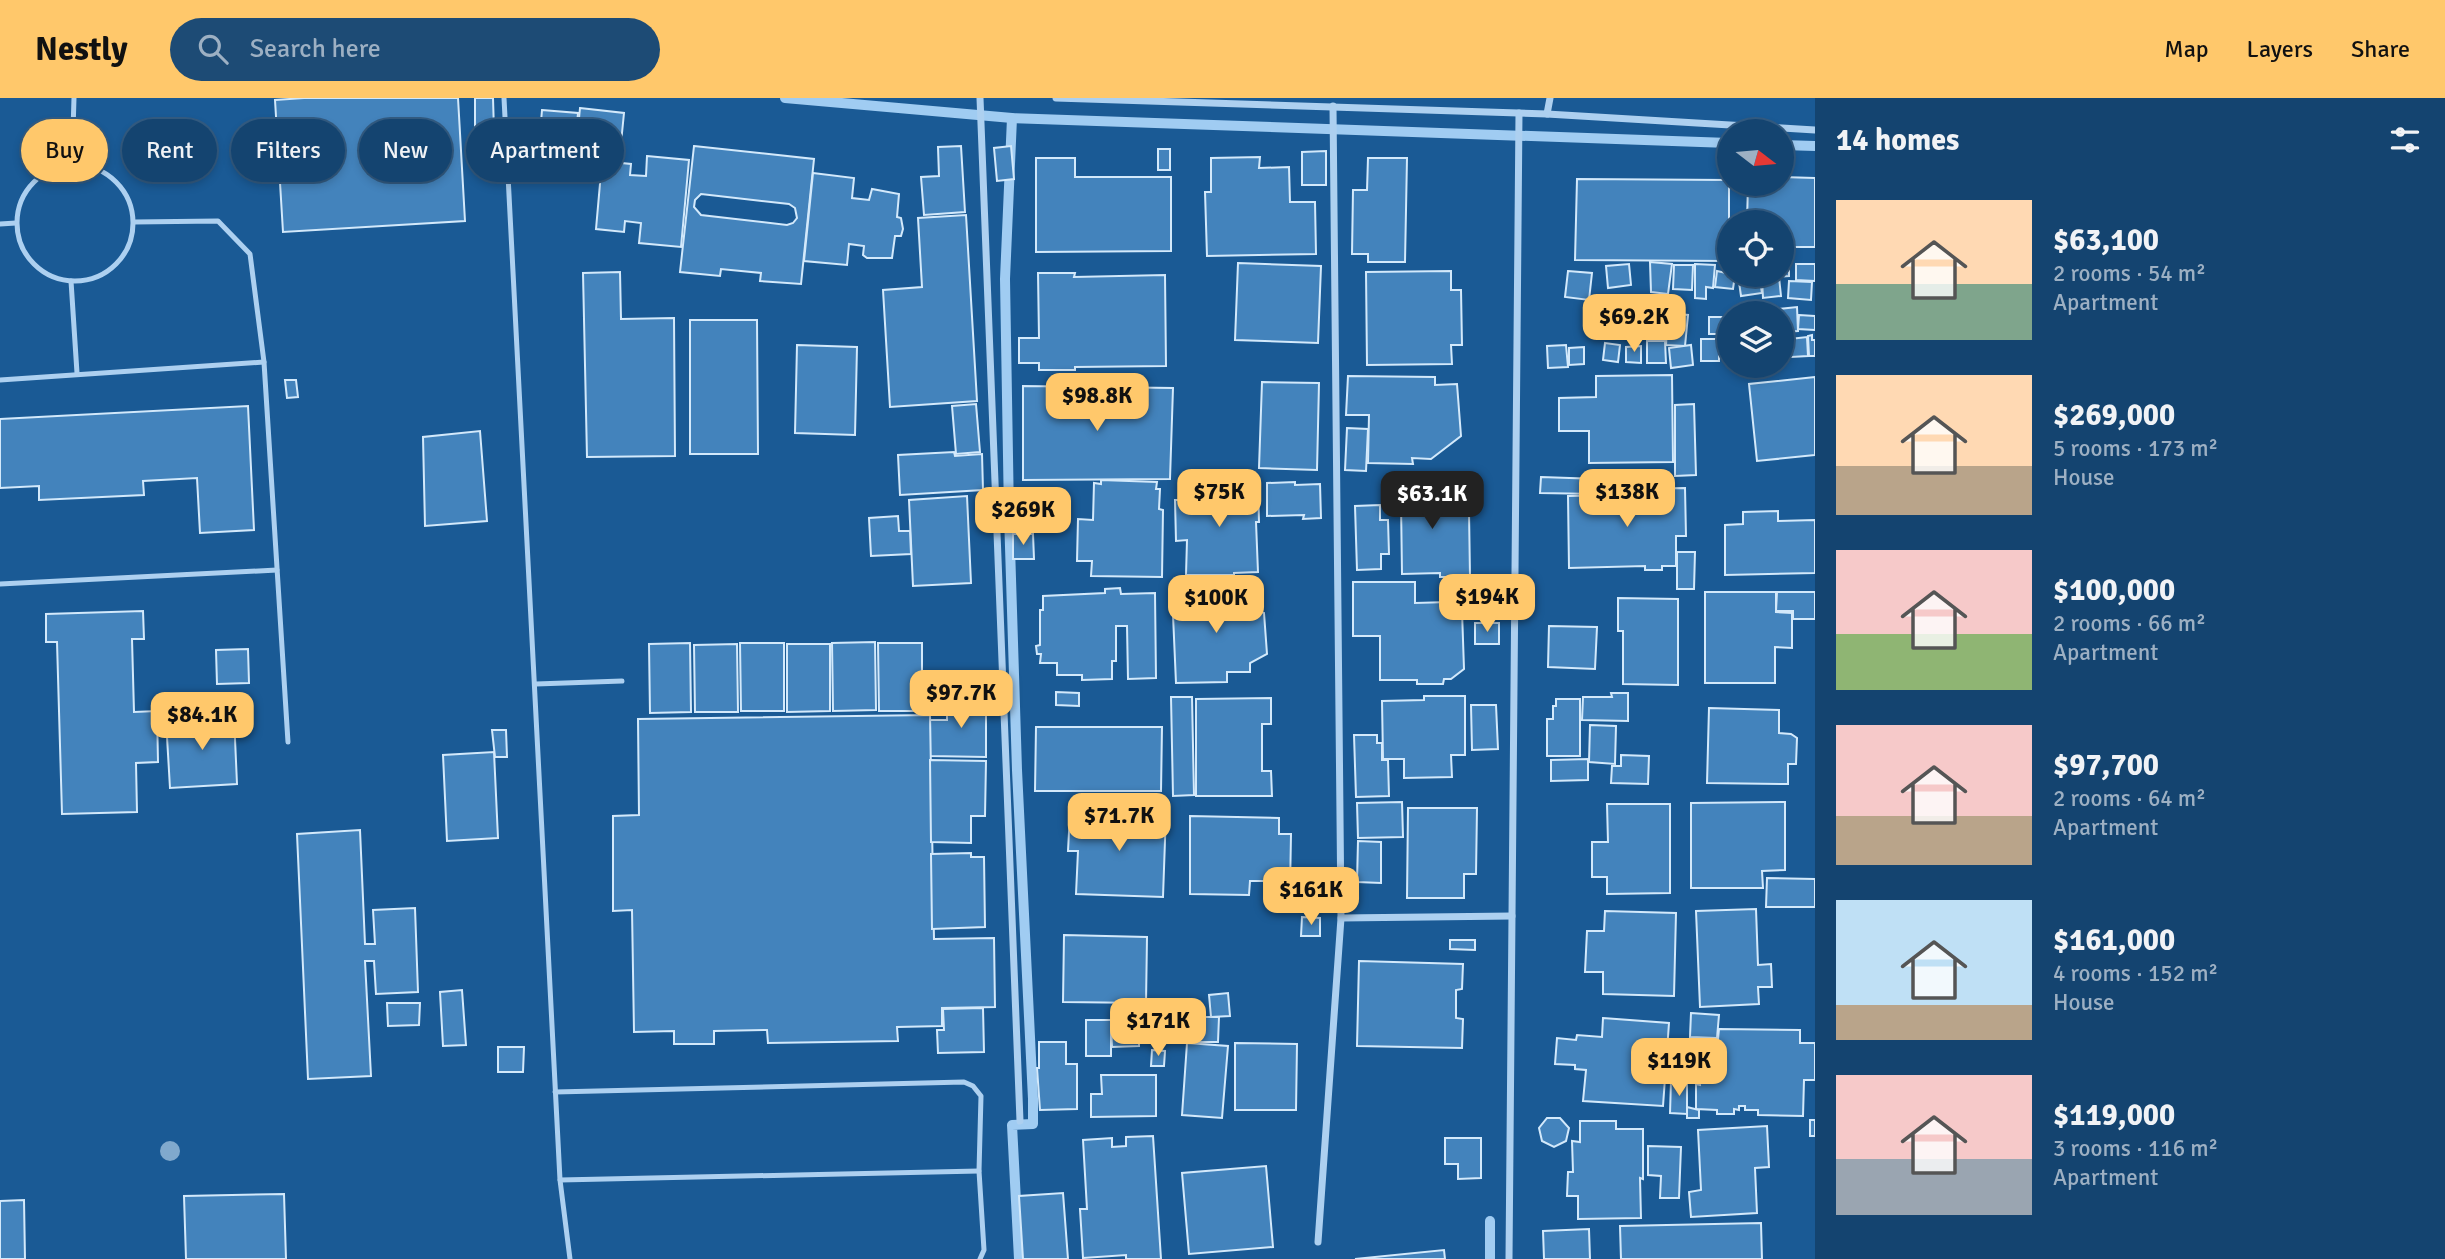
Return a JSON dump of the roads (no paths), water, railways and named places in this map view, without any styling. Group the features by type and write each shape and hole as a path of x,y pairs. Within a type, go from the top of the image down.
{"street":[{"path":"980,98 1020,1121"},
{"path":"1056,98 1547,114 1815,130"},
{"path":"1547,114 1550,98"},
{"path":"1318,1242 1341,918 1333,106"},
{"path":"1509,1259 1519,113"},
{"path":"1341,918 1512,916"}],"lane":[{"path":"73,119 74,98"},
{"path":"504,98 560,1181 570,1259"},
{"path":"34,182 26,191 16,223 19,240 26,255 37,268 51,276 84,281 100,276 114,267 125,254 131,239 134,222 131,206 124,190 108,175"},
{"path":"134,222 218,221 250,254 264,362 288,742"},
{"path":"0,224 16,223"},
{"path":"71,281 77,373"},
{"path":"0,380 264,362"},
{"path":"0,584 277,570"},
{"path":"536,684 622,681"},
{"path":"555,1092 964,1082 973,1086 981,1096 979,1171 984,1250 980,1259"},
{"path":"560,1181 979,1171"}],"waterway":[{"path":"785,98 1012,118 1717,143"},
{"path":"1012,118 1005,279 1009,515 1017,770 1033,1099 1033,1124 1012,1125 1019,1259"},
{"path":"1794,145 1815,146"},
{"path":"1490,1221 1490,1259"}]}
